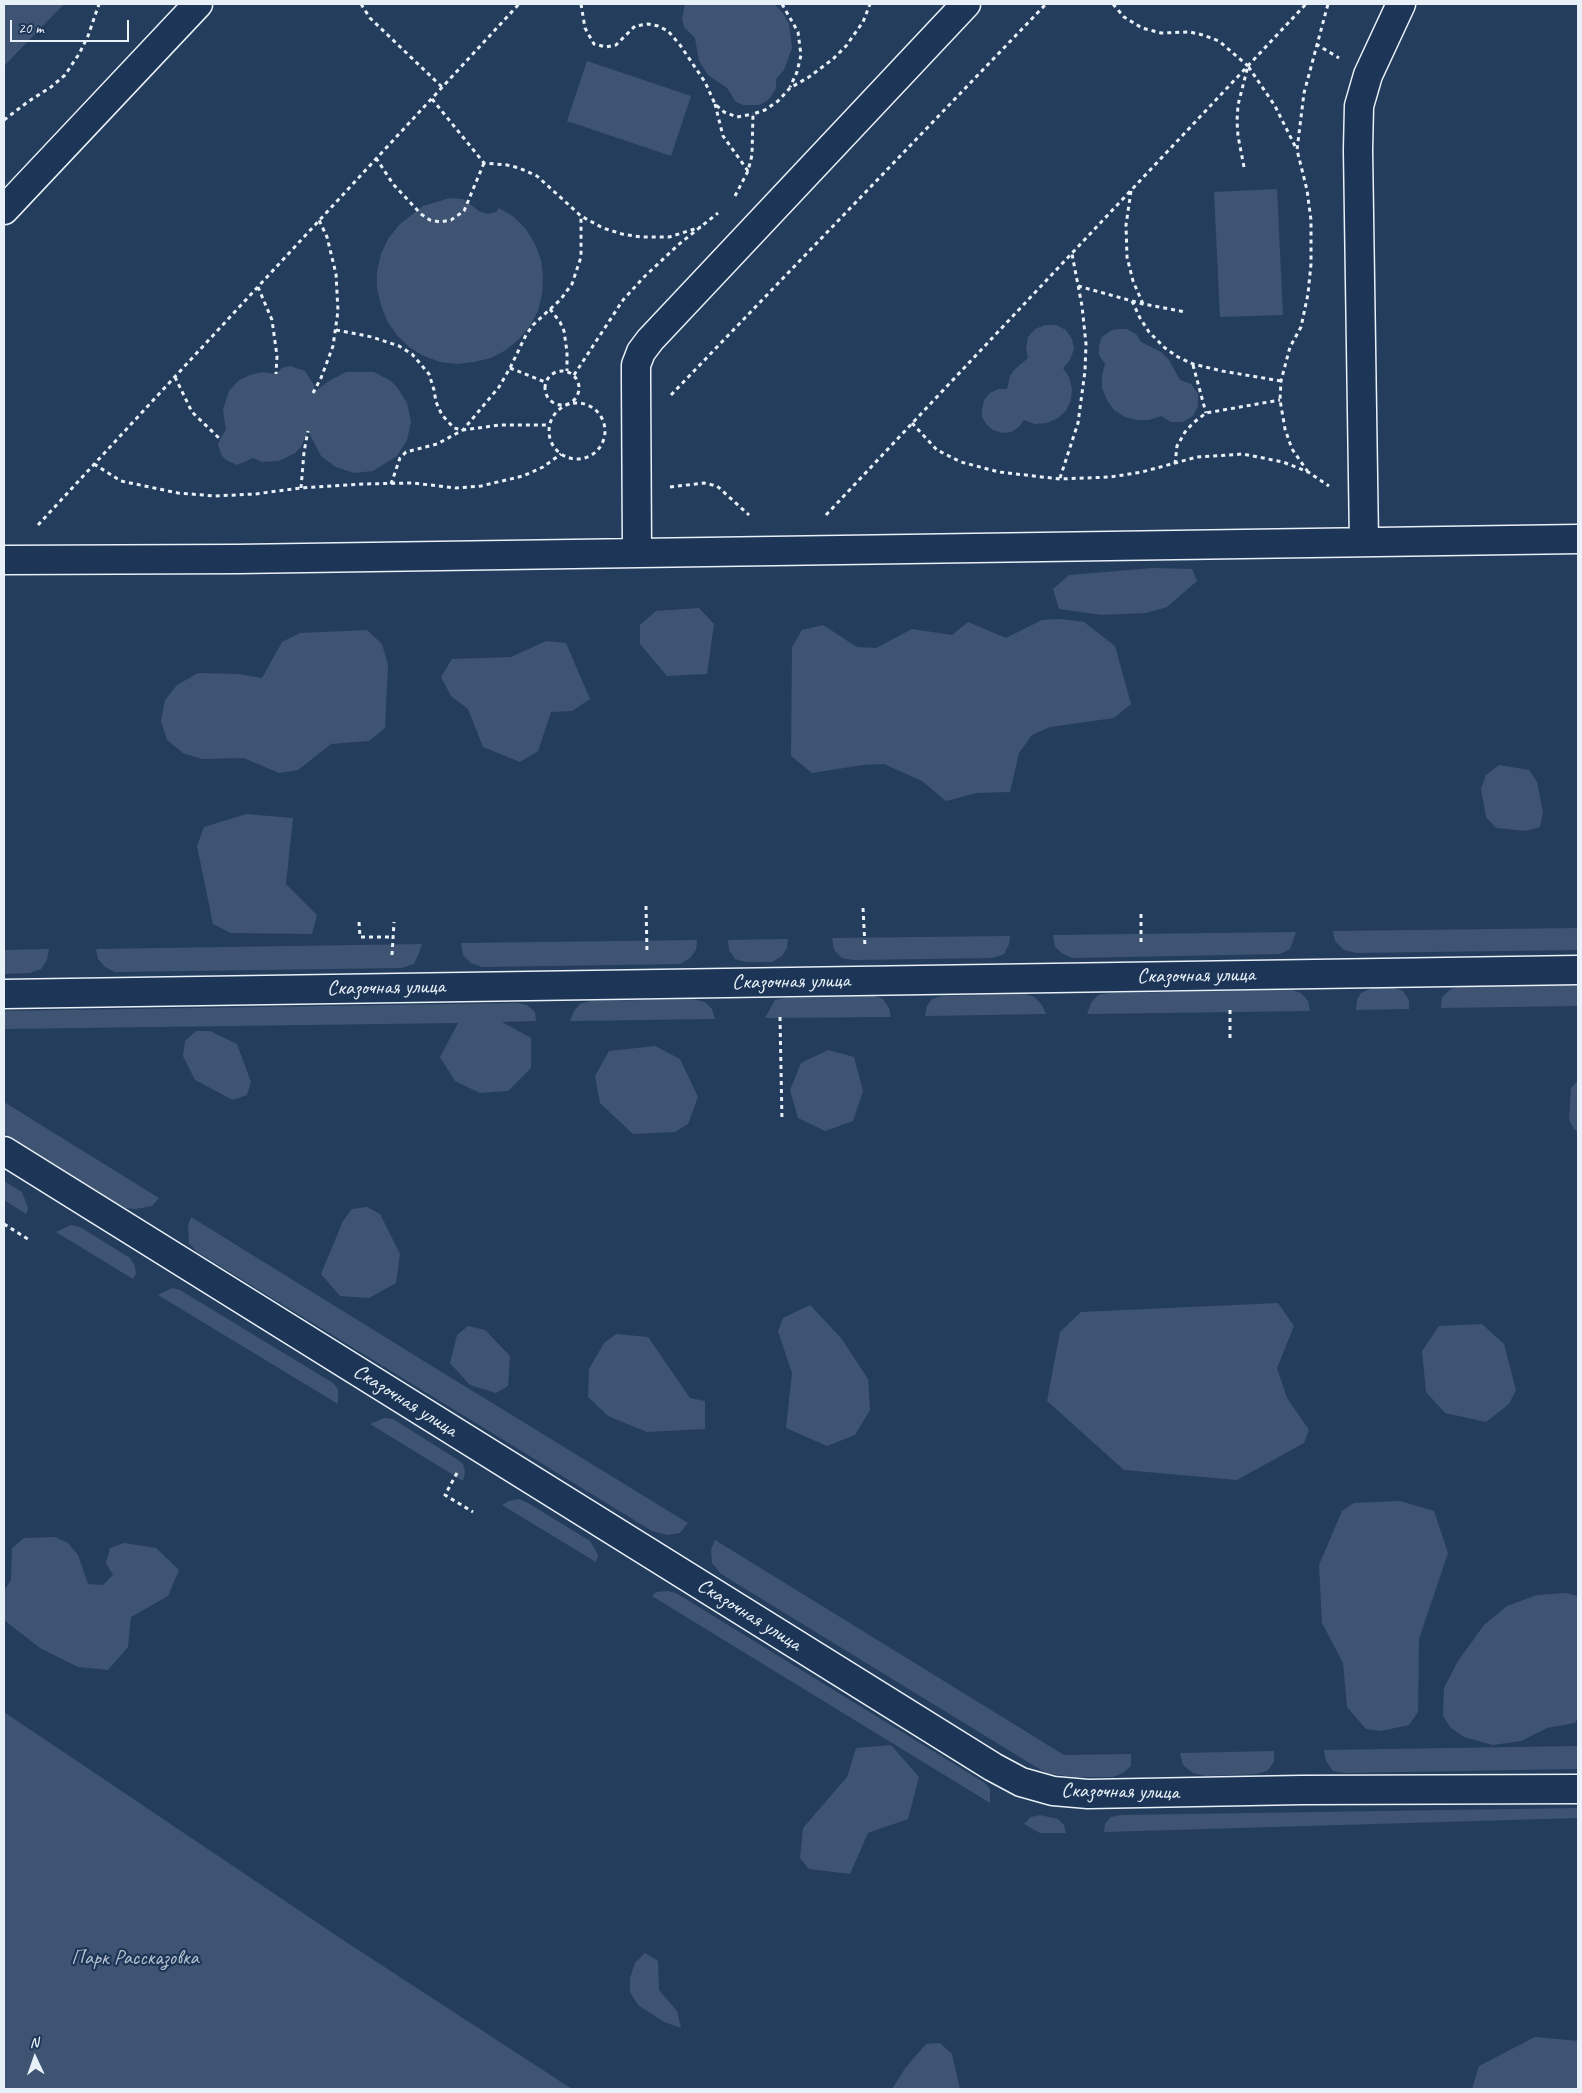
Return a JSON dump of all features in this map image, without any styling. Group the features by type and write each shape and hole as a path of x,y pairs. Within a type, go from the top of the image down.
{"street":[{"path":"4,210 198,4"},
{"path":"637,552 636,365 641,352 650,340 966,4"},
{"path":"1364,542 1358,150 1360,106 1368,75 1401,4"},
{"path":"5,560 1578,539"},
{"name":"Сказочная улица","path":"4,994 1578,970"},
{"name":"Сказочная улица","path":"4,1151 976,1756 1021,1782 1053,1791 1088,1794 1301,1790 1578,1789"}],"path":[{"path":"4,120 29,100 51,88 65,75 88,36 99,4"},
{"path":"361,4 370,18 442,88"},
{"path":"5,560 519,4"},
{"path":"581,4 585,28 594,44 606,47 616,45 635,26 648,24 668,31 691,60 705,82 715,104 723,136 748,171"},
{"path":"715,104 724,112 737,117 754,114 765,110 778,101 790,88 801,56 798,32 782,4"},
{"path":"790,88 809,78 846,46 863,22 870,4"},
{"path":"667,400 1046,4"},
{"path":"1113,4 1124,17 1142,28 1161,33 1190,32 1219,42 1248,66 1275,106 1297,150 1307,190 1311,220 1311,264 1308,294 1301,327 1290,347 1281,381 1280,400 1285,429 1292,448 1308,472"},
{"path":"793,550 1306,4"},
{"path":"1297,150 1304,93 1328,4"},
{"path":"1244,166 1238,136 1238,113 1248,66"},
{"path":"432,99 484,163 519,168 537,176 582,216 603,228 641,237 669,237 704,226"},
{"path":"731,201 748,171 752,155 754,114"},
{"path":"376,158 393,184 421,214 430,220 440,222 451,220 464,211 484,163"},
{"path":"1131,190 1126,225 1127,257 1133,281 1143,304"},
{"path":"574,375 623,300 678,245 724,208"},
{"path":"463,430 499,387 526,334 539,318 562,299 572,284 581,257 582,216"},
{"path":"313,393 328,362 336,330 338,301 336,274 327,237 319,220"},
{"path":"1060,478 1078,423 1084,387 1086,344 1082,306 1072,254"},
{"path":"1078,286 1143,304 1186,312"},
{"path":"258,287 272,320 277,356 276,374"},
{"path":"1132,301 1149,332 1165,348 1193,364 1222,372 1281,381"},
{"path":"550,309 564,331 567,371"},
{"path":"336,330 372,337 399,346 412,354 422,363 429,374 436,402 442,415 454,428 463,430"},
{"path":"1193,364 1206,413"},
{"path":"510,368 545,382"},
{"path":"558,371 567,371 574,375 579,383 579,391 575,399 568,405 552,403 546,398 545,382 550,375 558,371"},
{"path":"175,377 192,412 220,439"},
{"path":"1175,464 1177,446 1185,432 1206,413 1280,400"},
{"path":"576,403 585,404 593,408 599,414 605,430 600,447 586,457 578,459 569,458 555,449 551,441 549,425 553,416 559,409 568,405 576,403"},
{"path":"391,484 400,458 406,452 437,444 463,430 500,424 549,425"},
{"path":"912,424 937,450 961,462 999,472 1060,478 1110,477 1211,455 1243,454 1283,462 1308,472 1363,508"},
{"path":"301,488 308,431"},
{"path":"600,447 659,488 704,483 717,486 756,521"},
{"path":"94,464 121,481 178,493 216,496 255,494 301,488 413,483 456,488 482,486 523,476 543,467 561,454"},
{"path":"360,922 360,937 392,937"},
{"path":"780,1010 782,1121"},
{"path":"4,1224 32,1241"},
{"path":"459,1470 445,1495 473,1512"}],"green space":[{"path":"4,4 64,4 4,66"},
{"path":"685,4 774,4 783,13 789,24 792,48 784,70 776,79 776,88 767,101 759,105 743,105 736,102 727,88 708,75 699,61 695,38 684,27 682,19"},
{"path":"587,61 691,96 671,156 567,121"},
{"path":"1277,189 1283,315 1220,317 1214,192"},
{"path":"450,198 463,199 479,211 487,214 496,212 499,208 514,217 526,229 535,244 541,260 543,277 538,311 530,326 519,339 506,350 491,358 457,364 440,362 424,356 409,347 387,321 377,288 377,271 381,254 388,239 399,225 423,206"},
{"path":"1045,325 1056,325 1066,330 1072,339 1074,349 1070,360 1063,368 1069,377 1072,389 1071,400 1066,411 1058,418 1047,423 1035,424 1024,420 1018,428 1011,432 1002,433 993,430 982,417 984,400 990,393 998,389 1007,389 1010,376 1014,370 1028,358 1026,348 1028,337 1035,329"},
{"path":"1127,329 1136,334 1141,342 1161,352 1169,360 1180,380 1191,384 1198,394 1198,406 1193,416 1183,422 1171,422 1161,416 1149,420 1137,420 1125,417 1114,410 1102,388 1105,364 1099,355 1099,346 1102,337 1110,331"},
{"path":"290,366 305,371 314,385 314,392 346,372 374,372 391,381 407,403 411,422 407,440 397,456 373,471 354,473 336,467 321,456 308,431 301,447 295,453 279,461 262,462 253,458 237,465 226,460 222,456 218,445 226,430 223,410 229,391 238,381 250,375 262,372 276,374 282,368"},
{"path":"1153,568 1192,569 1197,581 1167,607 1146,613 1102,615 1059,609 1053,589 1069,575"},
{"path":"699,608 714,624 707,674 667,676 640,644 640,625 656,611"},
{"path":"1062,619 1084,622 1115,646 1131,704 1114,718 1050,727 1032,735 1019,753 1010,792 977,793 946,801 922,781 884,764 863,765 812,773 791,756 792,647 802,630 823,625 857,647 876,648 912,629 952,635 968,622 1006,638 1042,620"},
{"path":"367,630 382,644 388,665 385,728 369,741 331,744 298,770 279,773 244,758 202,759 183,753 167,740 161,721 165,700 177,685 198,673 238,674 262,678 282,642 300,633"},
{"path":"546,641 566,643 590,699 572,711 551,712 538,751 520,762 483,747 468,709 451,696 441,677 452,659 511,657"},
{"path":"1499,765 1529,770 1537,782 1543,813 1540,827 1526,831 1496,828 1486,817 1481,789 1486,775"},
{"path":"246,814 293,818 286,884 317,915 312,934 231,933 213,924 197,846 204,827"},
{"path":"1578,928 1578,950 1356,953 1344,950 1335,941 1333,931"},
{"path":"1296,932 1290,949 1280,954 1072,958 1063,954 1055,947 1053,935"},
{"path":"1010,936 1009,944 1004,954 993,958 853,960 842,958 834,950 832,938"},
{"path":"788,939 787,948 782,956 772,962 746,962 735,959 729,950 728,940"},
{"path":"697,940 696,950 690,958 680,964 482,967 471,963 463,955 461,943"},
{"path":"422,944 414,964 401,968 115,972 105,967 98,959 96,949"},
{"path":"49,949 47,960 41,969 30,973 4,974 4,950"},
{"path":"1578,985 1578,1006 1441,1008 1442,997 1451,989 1458,987"},
{"path":"1372,988 1393,988 1403,991 1409,1000 1409,1009 1356,1010 1357,1000 1361,993"},
{"path":"1292,990 1301,993 1308,1001 1310,1011 1087,1014 1091,1003 1098,995 1108,993"},
{"path":"1026,994 1034,997 1042,1005 1046,1014 925,1016 927,1006 932,999 942,996"},
{"path":"874,996 883,999 889,1008 891,1017 765,1018 775,1000 785,998"},
{"path":"694,999 705,1002 712,1009 715,1019 570,1021 574,1011 580,1004 591,1001"},
{"path":"518,1003 527,1005 535,1012 536,1021 502,1022 531,1038 531,1068 508,1091 480,1093 455,1081 440,1057 458,1023 4,1029 4,1011"},
{"path":"196,1031 210,1031 237,1044 251,1082 247,1095 233,1100 195,1080 183,1056 185,1041"},
{"path":"655,1046 680,1059 698,1097 688,1124 675,1132 633,1134 600,1103 595,1076 609,1051"},
{"path":"828,1050 854,1057 863,1091 853,1121 825,1131 798,1118 790,1090 801,1063"},
{"path":"1578,1081 1578,1132 1569,1120 1571,1088"},
{"path":"4,1102 159,1198 152,1206 136,1209 125,1208 4,1133"},
{"path":"4,1181 22,1192 28,1208 26,1214 4,1200"},
{"path":"367,1207 380,1214 400,1254 396,1283 369,1298 340,1296 321,1274 343,1221 352,1209"},
{"path":"191,1217 688,1523 680,1533 667,1535 652,1531 197,1252 189,1243 188,1226"},
{"path":"71,1225 80,1227 130,1258 135,1266 136,1274 133,1279 56,1232"},
{"path":"172,1288 180,1290 333,1383 338,1389 338,1404 158,1295"},
{"path":"1278,1303 1294,1326 1277,1368 1287,1398 1309,1430 1304,1443 1237,1480 1124,1470 1047,1401 1060,1332 1081,1312"},
{"path":"810,1305 841,1338 868,1379 870,1410 855,1435 827,1446 786,1428 792,1373 778,1331 783,1318"},
{"path":"1482,1324 1504,1344 1516,1390 1509,1404 1486,1422 1445,1413 1426,1392 1422,1351 1439,1326"},
{"path":"468,1326 485,1330 510,1356 508,1386 496,1393 470,1385 450,1363 457,1335"},
{"path":"616,1334 648,1337 690,1398 705,1401 705,1429 647,1432 608,1416 588,1397 589,1369 604,1343"},
{"path":"384,1418 393,1419 463,1464 465,1472 463,1481 370,1424"},
{"path":"519,1499 590,1541 598,1555 596,1562 502,1505"},
{"path":"1400,1501 1434,1511 1448,1553 1419,1639 1418,1712 1409,1725 1381,1731 1366,1729 1347,1707 1343,1663 1322,1623 1319,1565 1342,1511 1354,1503"},
{"path":"55,1537 68,1543 78,1555 88,1584 103,1585 113,1575 106,1563 110,1548 124,1543 156,1548 179,1570 168,1596 131,1617 128,1647 108,1670 78,1667 40,1648 4,1620 4,1591 11,1580 12,1548 24,1538"},
{"path":"715,1540 1064,1755 1131,1754 1131,1766 1123,1773 1113,1777 1074,1777 1047,1773 721,1574 712,1563 711,1550"},
{"path":"668,1591 676,1593 985,1783 990,1789 990,1803 652,1596 656,1592"},
{"path":"1566,1593 1578,1596 1578,1718 1575,1723 1547,1728 1521,1741 1493,1745 1464,1737 1451,1728 1443,1716 1444,1688 1458,1661 1484,1625 1507,1606 1537,1595"},
{"name":"Парк Рассказовка","path":"4,1712 346,1942 572,2089 4,2089"},
{"path":"891,1745 919,1777 908,1819 868,1833 850,1874 809,1869 800,1858 803,1828 847,1777 856,1748"},
{"path":"1578,1746 1578,1769 1344,1773 1333,1771 1326,1761 1324,1750"},
{"path":"1274,1751 1274,1762 1267,1771 1256,1774 1206,1776 1193,1773 1183,1765 1180,1753"},
{"path":"1578,1808 1578,1818 1104,1832 1105,1824 1111,1817 1121,1815"},
{"path":"1040,1815 1058,1819 1064,1825 1066,1833 1040,1833 1024,1824 1031,1817"},
{"path":"645,1953 658,1961 659,1990 677,2011 681,2028 664,2022 638,2005 630,1992 630,1978 635,1963"},
{"path":"1535,2037 1578,2041 1578,2089 1472,2089 1479,2066"},
{"path":"940,2043 952,2054 960,2089 892,2089 906,2067 926,2044"}]}
